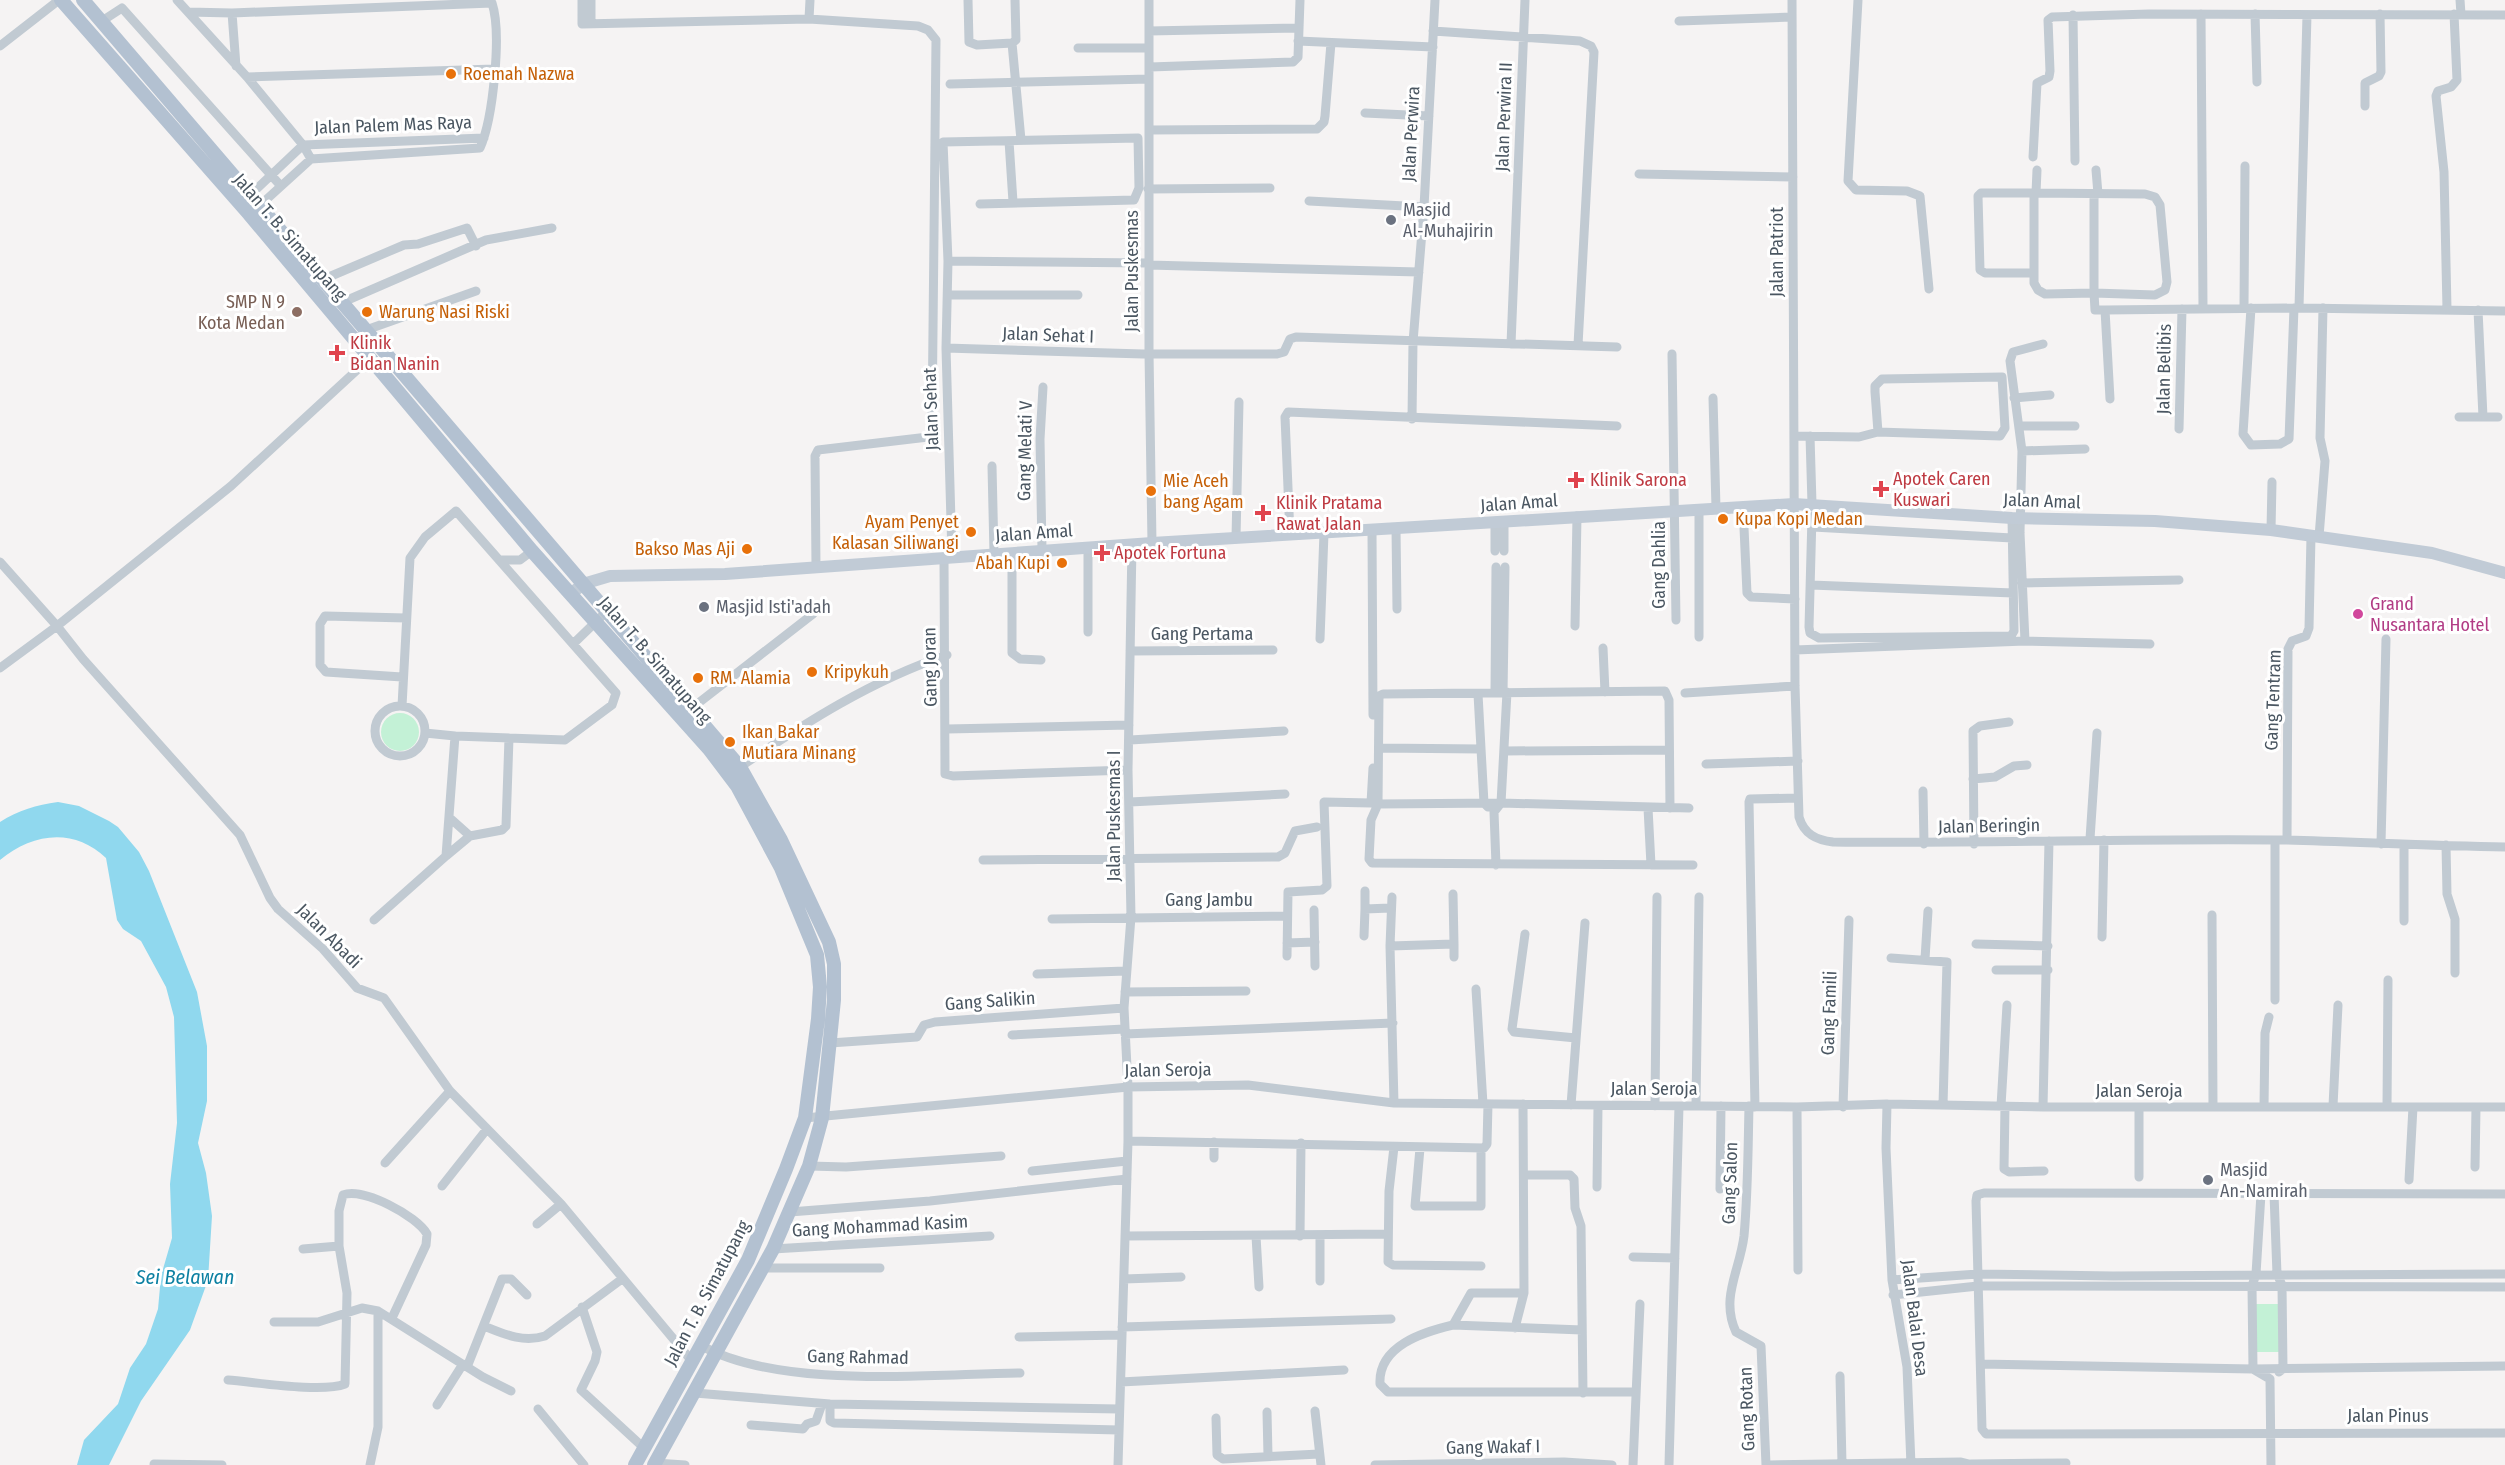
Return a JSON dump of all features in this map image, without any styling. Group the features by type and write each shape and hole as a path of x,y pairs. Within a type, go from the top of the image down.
{"main road":[{"name":"Jalan T. B. Simatupang","path":"60,0 244,210 532,551 578,589"},
{"name":"Jalan T. B. Simatupang","path":"82,0 324,279 709,749 737,786 786,865 829,942 834,964 834,1000 822,1118 809,1167 773,1249 654,1464"},
{"name":"Jalan T. B. Simatupang","path":"601,617 692,708 740,767 786,865 817,955 820,987 805,1118 786,1169 748,1260 635,1465"}],"street":[{"path":"0,46 60,0"},
{"path":"177,0 247,77 303,146 310,159 280,185 255,200 244,210"},
{"path":"582,0 581,24 809,20 918,26 927,30 936,40 932,428 928,437 818,450 815,456 816,567"},
{"path":"591,0 591,24"},
{"path":"809,20 810,0"},
{"path":"968,0 971,44 1011,43"},
{"path":"1015,0 1016,36 1011,43 1021,140"},
{"name":"Jalan Puskesmas","path":"1149,0 1148,264 1152,543"},
{"path":"1150,67 1293,62 1298,57 1300,0"},
{"name":"Jalan Perwira","path":"1412,419 1413,342 1424,207 1435,0"},
{"name":"Jalan Perwira II","path":"1511,344 1526,0"},
{"name":"Jalan Patriot","path":"1792,0 1794,504"},
{"path":"1858,0 1848,181 1856,190 1907,191 1920,196 1929,289"},
{"path":"2447,309 2444,172 2436,96 2438,91 2451,87 2457,80 2460,0"},
{"path":"188,12 232,13 488,2 493,5 493,107 484,138"},
{"path":"102,21 122,8 280,185"},
{"path":"232,13 236,66"},
{"path":"2032,157 2037,83 2048,79 2050,71 2048,20 2052,17 2201,14 2505,15"},
{"path":"2201,14 2203,308"},
{"path":"2255,14 2257,82"},
{"path":"2365,106 2365,83 2379,76 2381,72 2380,14"},
{"path":"2073,15 2075,161"},
{"path":"2245,166 2247,308 2242,434 2252,445 2280,444 2289,439 2307,15"},
{"path":"1679,21 1792,17"},
{"path":"1149,32 1298,28"},
{"path":"1433,31 1523,39 1580,41 1591,46 1594,52 1578,345"},
{"path":"1298,41 1433,47"},
{"path":"1013,202 1009,141 1138,138 1149,134 1317,129 1324,122 1331,43"},
{"path":"1078,48 1149,48"},
{"path":"247,77 494,69"},
{"path":"950,84 1149,79"},
{"path":"1365,113 1429,116"},
{"name":"Jalan Palem Mas Raya","path":"303,146 484,138"},
{"name":"Jalan Palem Mas Raya","path":"310,159 477,150 484,138"},
{"path":"980,204 1134,200 1139,188 1138,138"},
{"name":"Jalan Sehat","path":"948,557 946,348 948,261 943,142 1009,141"},
{"path":"244,210 255,200 271,175 303,146"},
{"path":"2033,273 1985,273 1980,270 1978,196 1981,193 2035,193 2149,195 2158,199 2168,282 2165,290 2155,295 2045,294 2038,290 2033,273 2035,193 2037,170"},
{"path":"2096,170 2095,310 2323,308 2505,311"},
{"path":"1639,174 1793,177"},
{"path":"1148,189 1270,188"},
{"path":"1309,201 1424,207"},
{"path":"324,279 404,245 418,244 467,228 476,246"},
{"path":"343,302 496,238 552,228"},
{"path":"948,261 1419,272"},
{"path":"366,330 477,291"},
{"path":"948,295 1078,295"},
{"name":"Gang Tentram","path":"2287,840 2288,649 2292,641 2306,636 2309,628 2315,536 2325,461 2320,438 2323,308"},
{"name":"Jalan Belibis","path":"2179,429 2182,309"},
{"path":"2105,310 2110,399"},
{"path":"2478,310 2483,417"},
{"name":"Jalan Sehat I","path":"946,348 1149,353 1281,353 1290,339 1296,337 1617,347"},
{"path":"1810,436 1813,527 1810,633 1819,638 2009,636 2014,632 2012,538 2022,452 2010,373 2012,354 2043,344"},
{"name":"Gang Dahlia","path":"1672,354 1676,620"},
{"path":"0,668 57,626 231,486 370,358"},
{"path":"1794,436 1865,437 1878,432 2000,436 2005,428 2002,377 1882,379 1875,386 1878,432"},
{"name":"Gang Melati V","path":"1042,550 1040,439 1043,387"},
{"path":"2014,398 2050,395"},
{"path":"1713,398 1716,508"},
{"path":"1236,538 1239,402"},
{"path":"1290,535 1287,413 1617,426"},
{"path":"2459,417 2498,417"},
{"path":"2019,426 2075,426"},
{"path":"2022,452 2085,449"},
{"path":"992,466 994,554"},
{"path":"2271,530 2272,482"},
{"name":"Jalan Amal","path":"578,589 610,576 725,574 1132,544 1794,504 1812,510 2192,524 2271,530 2442,555 2505,573"},
{"name":"Jalan Beringin","path":"1794,504 1798,798 1801,823 1815,838 1833,842 1974,844 2090,839 2287,840 2505,847"},
{"path":"1743,506 1747,593 1751,597 1795,599"},
{"path":"1699,509 1699,638"},
{"path":"402,706 410,558 425,537 456,511 616,693 615,702 565,740 425,733"},
{"path":"1575,626 1576,516"},
{"path":"2016,519 2025,641"},
{"path":"1499,523 1500,551"},
{"path":"1813,527 2012,538"},
{"path":"1396,528 1397,609"},
{"path":"1287,956 1288,892 1322,890 1327,886 1324,802 1371,801 1372,530"},
{"path":"1320,639 1324,533"},
{"name":"Jalan Puskesmas I","path":"1118,1465 1128,1141 1124,1008 1131,917 1128,770 1132,544"},
{"path":"1088,548 1088,632"},
{"path":"499,560 520,560 532,551"},
{"path":"1012,553 1012,653 1020,659 1041,660"},
{"name":"Gang Joran","path":"948,557 945,771 947,776 1128,770"},
{"name":"Jalan Abadi","path":"0,562 240,835 270,898 278,909 323,949 357,988 384,998 450,1091 561,1204 691,1360"},
{"path":"1496,865 1494,812 1501,803 1505,752 1500,567"},
{"path":"2022,583 2179,580"},
{"path":"1811,585 2013,593"},
{"path":"692,708 813,614"},
{"path":"402,677 326,672 320,665 320,624 325,616 405,618"},
{"path":"573,644 601,617"},
{"path":"2381,844 2386,639"},
{"path":"1795,650 2025,641 2150,644"},
{"path":"1603,648 1605,692"},
{"name":"Gang Pertama","path":"1130,651 1273,650"},
{"path":"740,767 798,728 874,685 946,655"},
{"path":"1685,693 1795,686"},
{"path":"1670,808 1669,700 1665,691 1380,694 1378,804 1371,820 1369,859 1372,863 1693,865"},
{"path":"1479,694 1484,803 1494,812"},
{"path":"402,706 417,712 424,725 425,733 418,748 403,756 387,753 380,747 375,731 380,716 386,710 402,706"},
{"path":"1974,844 1973,731 1980,726 2009,722"},
{"path":"947,729 1129,725"},
{"path":"1130,740 1284,731"},
{"path":"2090,839 2097,733"},
{"path":"446,856 451,819 455,735"},
{"path":"374,921 470,836 502,830 506,826 509,738"},
{"path":"1379,748 1481,749"},
{"path":"1505,752 1669,750"},
{"path":"1706,764 1798,761"},
{"path":"1973,779 1995,777 2014,766 2027,765"},
{"path":"1923,791 1924,843"},
{"path":"1130,802 1285,794"},
{"name":"Gang Salon","path":"1738,1261 1744,1239 1752,1106 1749,802 1750,800 1798,798"},
{"path":"1378,804 1501,803 1689,808"},
{"path":"1648,808 1651,865"},
{"path":"451,819 470,836"},
{"path":"983,860 1278,857 1285,853 1294,831 1317,827"},
{"path":"2102,937 2104,840"},
{"path":"2275,840 2275,1000"},
{"path":"2043,1107 2048,970 2049,841"},
{"path":"2404,845 2404,921"},
{"path":"2446,846 2448,894 2455,919 2455,973"},
{"path":"1364,936 1365,891"},
{"path":"1453,894 1454,957"},
{"path":"1392,897 1390,946 1394,1103"},
{"path":"1655,1106 1657,897"},
{"path":"1696,1105 1700,897"},
{"path":"1365,909 1390,908"},
{"path":"1314,910 1315,966"},
{"path":"1925,959 1928,911"},
{"path":"2212,915 2213,1107"},
{"name":"Gang Jambu","path":"1052,918 1287,916"},
{"name":"Gang Famili","path":"1843,1107 1849,920"},
{"path":"1571,1105 1585,923"},
{"path":"1525,934 1512,1029 1514,1032 1576,1038"},
{"path":"1287,942 1315,942"},
{"path":"1390,946 1454,944"},
{"path":"1976,944 2048,946"},
{"path":"1891,958 1947,962 1943,1105"},
{"path":"1996,969 2048,970"},
{"path":"1037,974 1126,971"},
{"path":"2386,1107 2388,980"},
{"path":"1128,1141 1481,1148 1487,1145 1476,988"},
{"path":"1125,992 1246,991"},
{"path":"2007,1005 2003,1106 2004,1169 2009,1172 2044,1171"},
{"path":"2333,1106 2338,1005"},
{"name":"Gang Salikin","path":"830,1043 917,1037 924,1024 935,1022 1124,1008"},
{"path":"2264,1107 2265,1033 2269,1017"},
{"path":"1012,1035 1393,1023"},
{"name":"Jalan Seroja","path":"805,1118 1128,1087 1248,1085 1394,1103 1797,1107 1887,1104 2043,1107 2505,1107"},
{"path":"385,1162 450,1091"},
{"path":"1515,1328 1524,1293 1526,1175 1523,1104"},
{"name":"Jalan Balai Desa","path":"1887,1104 1886,1148 1892,1280 1907,1367 1910,1464"},
{"path":"1597,1187 1598,1106"},
{"path":"1669,1465 1679,1106"},
{"path":"1720,1189 1721,1106"},
{"path":"1797,1107 1798,1270"},
{"path":"2139,1107 2139,1177"},
{"path":"2409,1180 2413,1107"},
{"path":"2475,1167 2476,1107"},
{"path":"442,1186 487,1129"},
{"path":"1214,1142 1214,1158"},
{"path":"1300,1236 1301,1143"},
{"path":"1394,1147 1388,1234 1388,1260 1391,1265 1481,1266"},
{"path":"1420,1148 1415,1206 1438,1207 1482,1205 1481,1148"},
{"path":"809,1167 846,1167 1001,1156"},
{"path":"1032,1171 1127,1161"},
{"path":"1526,1175 1570,1175 1573,1177 1575,1208 1581,1226 1583,1393"},
{"path":"790,1212 930,1201 1126,1179"},
{"path":"228,1380 333,1387 345,1384 347,1293 339,1246 340,1200 349,1192 377,1199 424,1230 428,1239 392,1318"},
{"name":"Jalan Pinus","path":"2261,1194 1981,1193 1977,1195 1982,1429 1988,1434 2505,1433"},
{"path":"2253,1369 2252,1286 2256,1274 2261,1194 2505,1194"},
{"path":"2274,1194 2277,1274 2282,1285 2283,1369"},
{"path":"537,1224 561,1204"},
{"path":"1125,1236 1388,1234"},
{"name":"Gang Mohammad Kasim","path":"773,1249 990,1236"},
{"path":"1257,1236 1259,1287"},
{"path":"1320,1236 1320,1281"},
{"path":"303,1249 339,1246"},
{"path":"1633,1257 1675,1258"},
{"name":"Gang Rotan","path":"1738,1261 1730,1287 1730,1310 1736,1332 1761,1346 1768,1465"},
{"path":"761,1268 880,1268"},
{"path":"1892,1280 1978,1274 2252,1286 2505,1287"},
{"path":"1893,1295 1978,1286 2256,1274 2505,1274"},
{"path":"2443,1275 2443,1286"},
{"path":"1124,1279 1181,1277"},
{"path":"437,1405 465,1365 484,1326 502,1279 512,1279 527,1295"},
{"path":"484,1326 520,1339 534,1340 552,1332 582,1307 622,1279"},
{"path":"1453,1325 1465,1299 1471,1293 1524,1293"},
{"path":"1633,1465 1640,1304"},
{"path":"582,1307 597,1352 596,1361 581,1390 644,1448"},
{"path":"274,1322 318,1322 362,1308 378,1311 512,1391"},
{"path":"369,1465 378,1427 378,1311"},
{"path":"1019,1338 1391,1319"},
{"path":"1582,1330 1453,1325 1427,1332 1394,1351 1380,1375 1380,1384 1384,1390 1636,1392"},
{"name":"Gang Rahmad","path":"700,1345 714,1353 771,1369 839,1376 1020,1373"},
{"path":"1981,1364 2253,1369 2505,1366"},
{"path":"2253,1369 2270,1379"},
{"path":"2270,1379 2283,1369"},
{"path":"1120,1382 1344,1370"},
{"path":"1840,1376 1842,1464"},
{"path":"2270,1379 2271,1465"},
{"path":"695,1393 826,1404 1119,1409"},
{"path":"751,1425 803,1429 806,1424 816,1421 826,1404"},
{"path":"826,1404 830,1420 834,1423 1119,1430"},
{"path":"538,1409 584,1465"},
{"path":"1315,1411 1320,1465"},
{"path":"1267,1412 1268,1456"},
{"path":"1216,1418 1219,1458 1319,1454"},
{"name":"Gang Wakaf I","path":"1375,1465 1564,1463 1612,1465"},
{"path":"1768,1465 2066,1463"},
{"path":"154,1464 222,1465"},
{"path":"654,1464 685,1465"}],"green space":[{"path":"400,713 413,719 419,732 413,745 400,751 387,745 381,732 387,719"},
{"path":"2255,1304 2282,1304 2282,1352 2255,1352"}],"water":[{"name":"Sei Belawan","path":"58,802 79,806 109,821 118,827 139,852 149,871 197,992 207,1046 207,1101 198,1143 206,1173 212,1216 208,1280 190,1330 141,1401 109,1465 77,1465 84,1440 118,1404 130,1368 146,1344 158,1309 161,1276 172,1238 170,1184 177,1123 174,1017 166,987 141,941 123,929 117,920 106,858 94,848 80,841 53,837 26,844 0,860 0,822 28,809"}],"place":[{"name":"Roemah Nazwa","path":"451,74"},
{"name":"Masjid Al-Muhajirin","path":"1391,220"},
{"name":"SMP N 9 Kota Medan","path":"297,312"},
{"name":"Warung Nasi Riski","path":"367,312"},
{"name":"Klinik Bidan Nanin","path":"337,353"},
{"name":"Klinik Sarona","path":"1576,480"},
{"name":"Apotek Caren Kuswari","path":"1881,489"},
{"name":"Mie Aceh bang Agam","path":"1151,491"},
{"name":"Klinik Pratama Rawat Jalan","path":"1263,513"},
{"name":"Kupa Kopi Medan","path":"1723,519"},
{"name":"Ayam Penyet Kalasan Siliwangi","path":"971,532"},
{"name":"Bakso Mas Aji","path":"747,549"},
{"name":"Apotek Fortuna","path":"1102,553"},
{"name":"Abah Kupi","path":"1062,563"},
{"name":"Masjid Isti'adah","path":"704,607"},
{"name":"Grand Nusantara Hotel","path":"2358,614"},
{"name":"Kripykuh","path":"812,672"},
{"name":"RM. Alamia","path":"698,678"},
{"name":"Ikan Bakar Mutiara Minang","path":"730,742"},
{"name":"Masjid An-Namirah","path":"2208,1180"}]}
